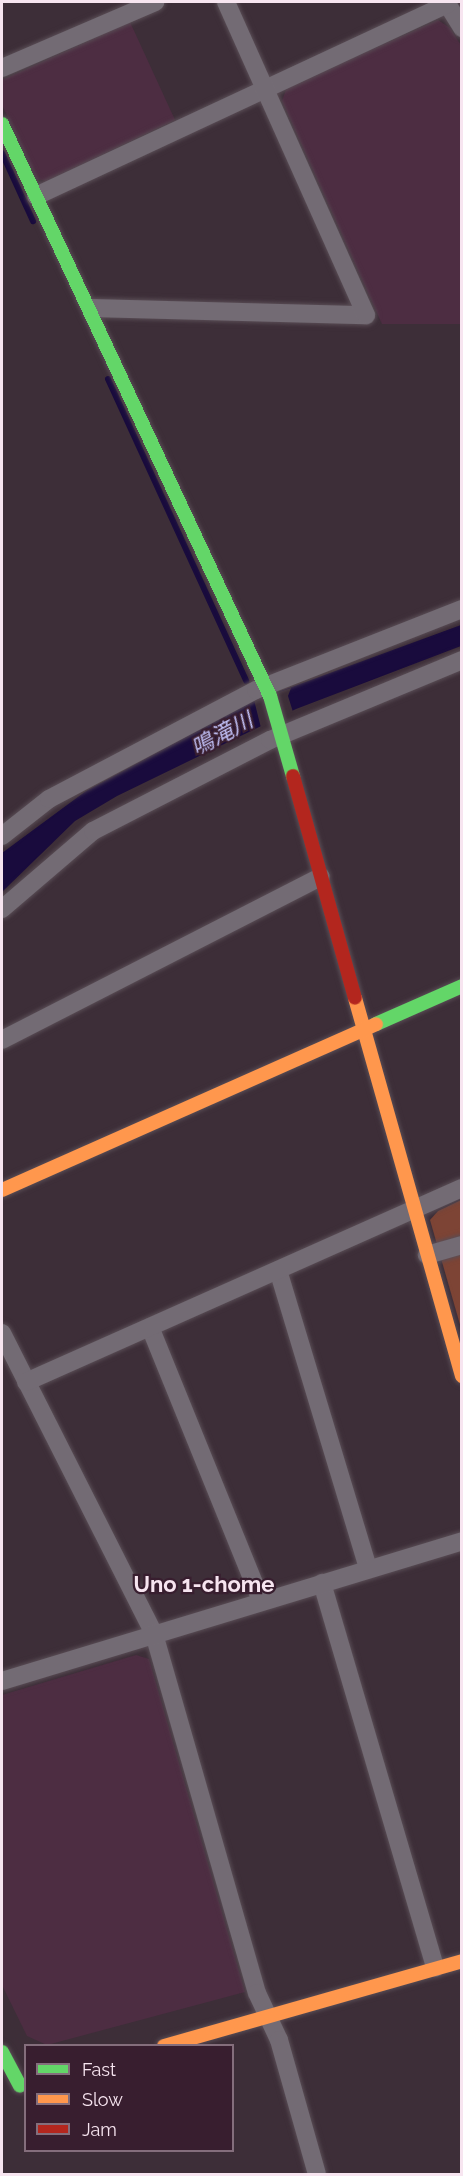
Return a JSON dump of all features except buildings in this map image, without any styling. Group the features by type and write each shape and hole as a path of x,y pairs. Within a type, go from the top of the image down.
{"street":[{"path":"2,68 154,2"},
{"path":"91,308 366,315 226,2"},
{"path":"36,196 447,3 462,28"},
{"path":"2,124 91,308 268,691 280,726 362,1030 462,1376"},
{"path":"2,836 49,799 268,691 462,609"},
{"path":"2,909 93,831 280,726 462,660"},
{"path":"2,1040 321,878"},
{"path":"2,1190 462,986"},
{"path":"26,1382 462,1188"},
{"path":"427,1256 462,1245"},
{"path":"278,1270 368,1569"},
{"path":"150,1327 261,1602"},
{"path":"2,1333 154,1634 257,1993 279,2040 316,2175"},
{"path":"2,1681 462,1541"},
{"path":"322,1583 435,1968"},
{"path":"172,2044 462,1961"},
{"path":"2,2052 22,2085 2,2092"}],"shaded area":[{"path":"438,20 450,28 462,47 461,324 382,324 282,101 287,87"},
{"path":"130,22 175,120 47,181 37,179 2,105 2,80"},
{"path":"461,1200 461,1328 430,1220 438,1211"},
{"path":"136,1655 149,1659 245,1992 51,2044 45,2044 27,2036 2,1985 2,1695"}],"water":[{"name":"鳴滝川","path":"461,625 461,646 296,709 117,796 75,821 2,892 2,853 86,791 248,703"}],"pier":[{"path":"291,688 288,696 293,712 261,728 254,700"}],"waterway":[{"path":"2,153 33,221"},
{"path":"108,379 246,681"}],"traffic: fast":[{"path":"2,124 270,696 293,776"},
{"path":"376,1024 462,986"},
{"path":"2,2052 20,2086"}],"traffic: slow":[{"path":"355,998 462,1376"},
{"path":"2,1190 376,1024"},
{"path":"171,2044 462,1961"}],"traffic: jam":[{"path":"293,776 355,998"}],"district":[{"name":"Uno 1-chome","path":"204,1585"}]}
